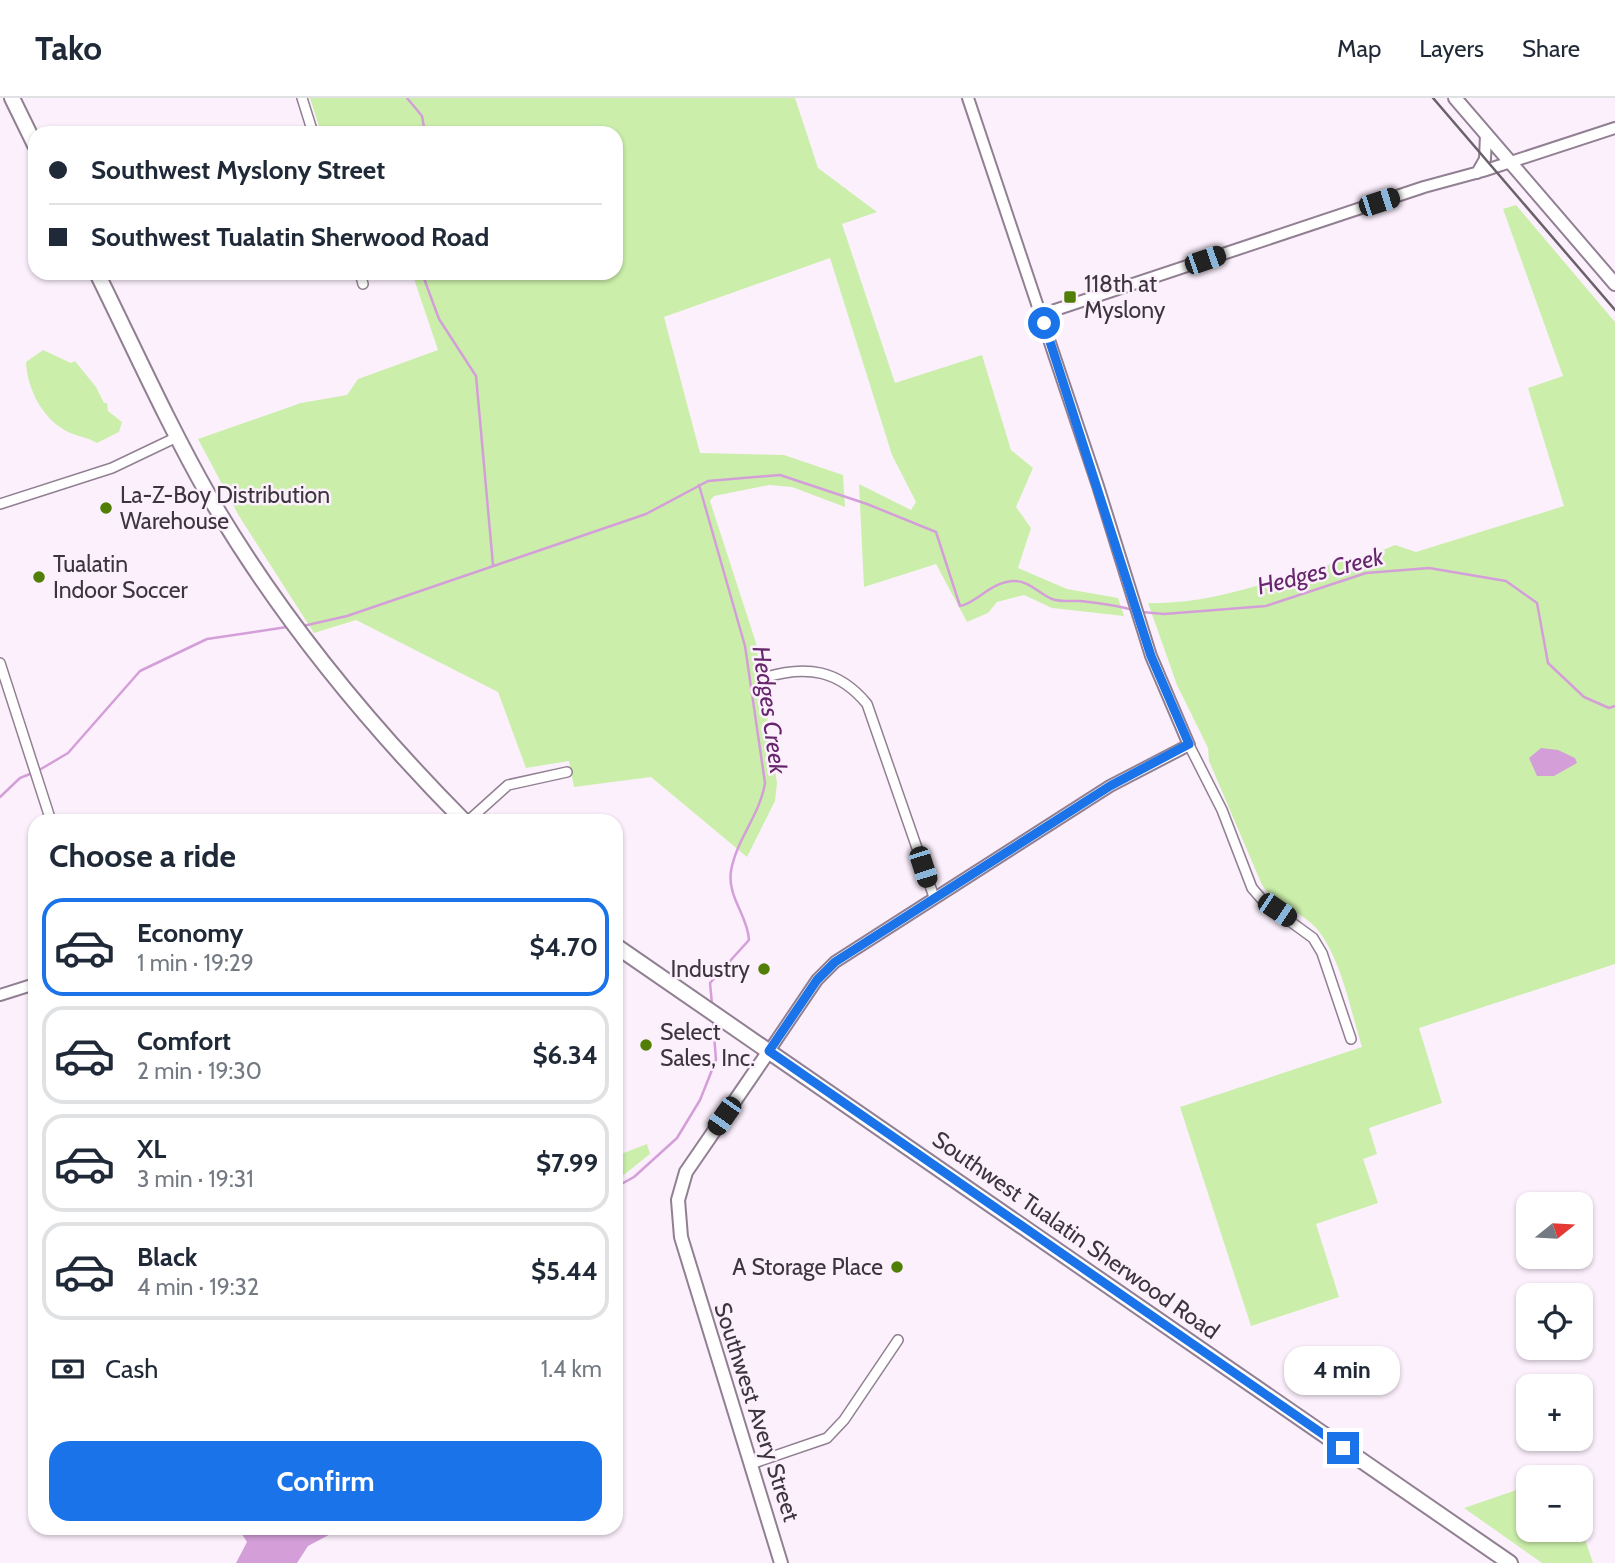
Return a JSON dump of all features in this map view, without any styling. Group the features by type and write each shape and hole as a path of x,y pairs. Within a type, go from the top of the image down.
{"highway":[{"path":"12,98 28,131"},
{"path":"100,280 177,437 243,551 309,646 369,721 459,814"},
{"name":"Southwest Tualatin Sherwood Road","path":"623,951 1510,1563"}],"main road":[{"path":"1455,98 1615,284"},
{"name":"Southwest Avery Street","path":"769,1051 691,1164 678,1200 684,1245 781,1563"}],"street":[{"path":"302,98 311,126"},
{"path":"968,98 1140,626 1189,744 1222,810 1252,888 1265,903 1313,938 1322,953 1351,1039"},
{"path":"1040,315 1439,182 1477,173 1615,128"},
{"path":"1477,173 1485,159 1486,134"},
{"path":"362,280 363,284"},
{"path":"0,504 112,468 177,437"},
{"path":"0,663 49,814"},
{"path":"766,677 799,669 839,678 860,695 873,714 934,897"},
{"path":"769,1051 829,967 1110,786 1189,744"},
{"path":"474,814 508,785 567,772"},
{"path":"0,995 28,986"},
{"path":"751,1464 811,1446 827,1438 845,1420 898,1340"}],"green space":[{"path":"310,98 795,98 818,168 877,212 842,224 895,383 982,355 1011,450 1033,468 1016,507 1031,528 1018,568 1067,589 1118,598 1124,616 1052,608 1024,595 997,602 988,613 967,622 936,564 864,587 859,484 911,510 916,502 892,455 830,258 664,317 700,453 784,455 843,475 845,507 792,487 769,485 714,496 710,501 756,643 777,783 775,801 747,857 651,777 574,787 569,761 526,768 498,692 356,620 314,633 239,516 198,439 301,403 347,395 358,379 438,350 414,280 623,280 623,126 319,126"},
{"path":"1516,205 1615,322 1615,964 1419,1028 1442,1103 1369,1128 1377,1154 1363,1159 1378,1203 1316,1224 1339,1297 1251,1326 1180,1107 1362,1047 1339,970 1326,941 1311,923 1274,898 1262,885 1209,761 1208,748 1177,685 1148,603 1190,601 1231,593 1365,556 1395,545 1416,552 1564,506 1528,388 1563,376 1503,209"},
{"path":"43,350 71,363 75,361 96,387 104,403 107,403 108,411 122,422 119,432 97,443 66,431 50,418 37,401 27,372 26,362"},
{"path":"647,1144 650,1154 623,1175 623,1153"},
{"path":"1516,1490 1516,1542 1586,1542 1593,1563 1542,1563 1464,1508"}],"shaded area":[{"path":"1541,748 1558,750 1575,758 1577,763 1554,776 1537,776 1529,758"},
{"path":"242,1535 329,1535 308,1546 297,1563 236,1563 247,1542"}],"waterway":[{"path":"407,98 422,116 424,126"},
{"path":"425,280 439,319 476,376 493,565"},
{"name":"Hedges Creek","path":"303,626 347,616 646,514 708,481 780,475 867,504 936,532 960,606 1005,582 1019,581 1055,600 1100,603 1132,610"},
{"name":"Hedges Creek","path":"699,485 745,646 765,783 731,871 732,889 749,940 710,983 712,1004"},
{"name":"Hedges Creek","path":"1142,612 1164,614 1266,606 1366,573 1429,568 1506,581 1537,603 1548,663 1584,697 1609,708 1615,706"},
{"name":"Hedges Creek","path":"41,769 68,753 140,671 207,639 287,627"},
{"name":"Hedges Creek","path":"0,797 20,778 30,774"},
{"name":"Hedges Creek","path":"623,1183 634,1177 677,1138 700,1100 716,1060 713,1021"}],"railway":[{"path":"1433,98 1615,310"}],"place":[{"name":"118th at Myslony","path":"1070,297"},
{"name":"La-Z-Boy Distribution Warehouse","path":"106,508"},
{"name":"Tualatin Indoor Soccer","path":"39,577"},
{"name":"Industry","path":"764,969"},
{"name":"Select Sales, Inc.","path":"646,1045"},
{"name":"A Storage Place","path":"897,1267"}],"route":[{"path":"1044,323 1151,656 1189,744 1110,786 835,962 822,973 769,1051 1343,1448"}]}
